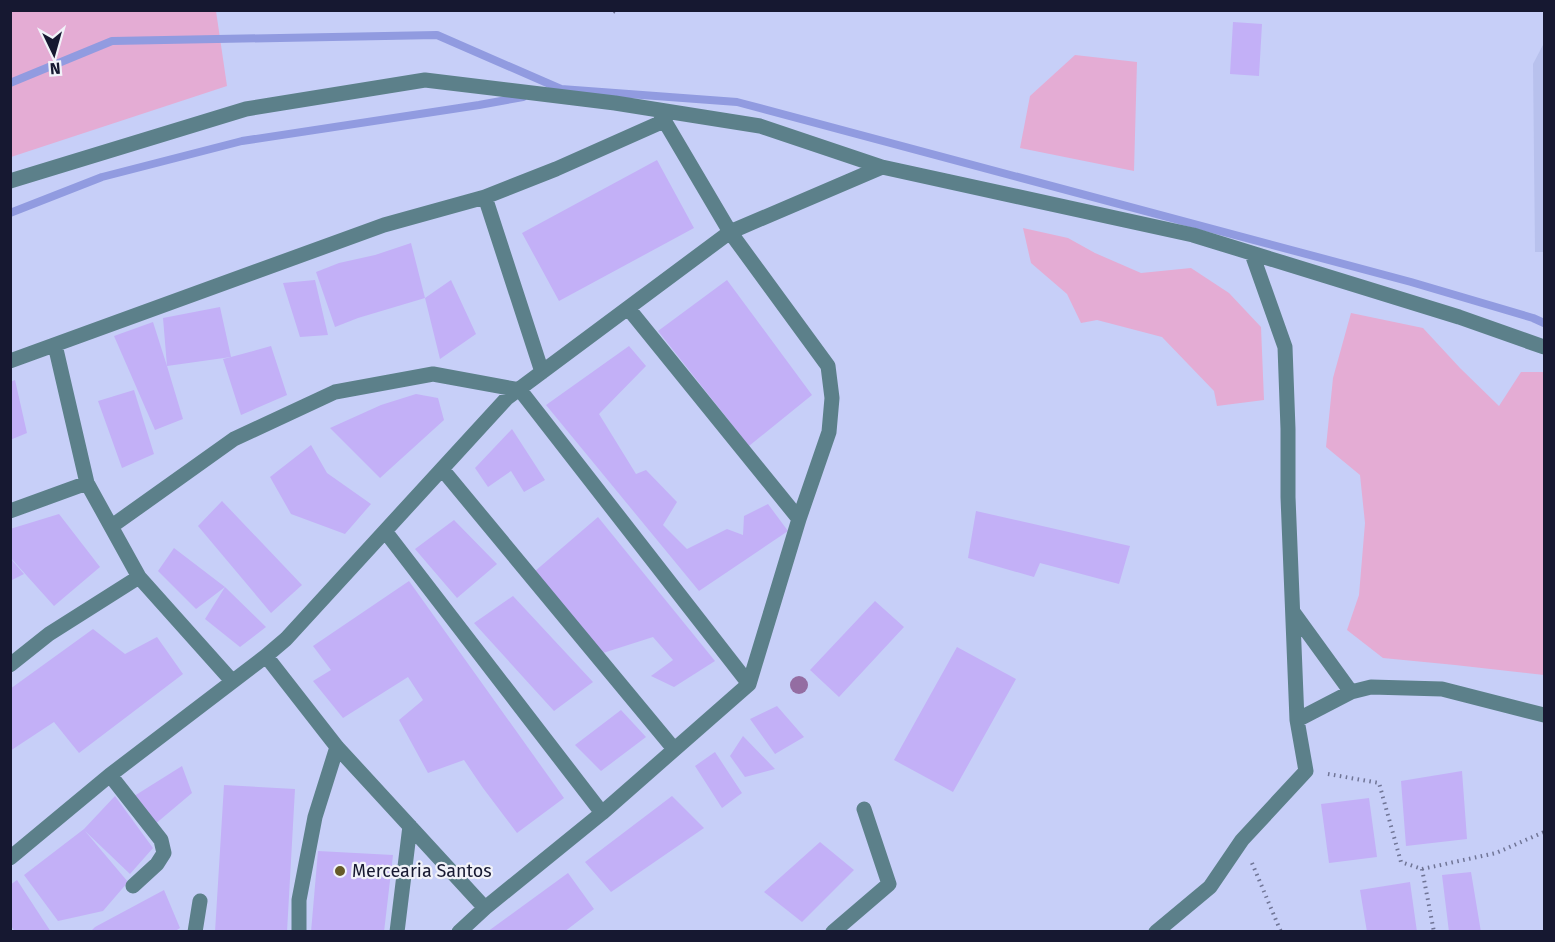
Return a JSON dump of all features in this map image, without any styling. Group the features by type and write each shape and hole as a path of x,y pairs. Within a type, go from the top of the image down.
{"street":[{"path":"10,181 246,109 425,80 615,103 661,116 760,126 882,167 1193,235 1448,314 1545,347"},
{"path":"10,361 384,225 485,197 556,169 661,116"},
{"path":"459,932 485,908 602,813 749,684 799,519 829,432 832,398 828,366 730,232 661,116"},
{"path":"13,850 286,639 507,398 730,232 882,167"},
{"path":"485,197 542,372"},
{"path":"1156,932 1210,887 1242,840 1306,771 1297,720 1288,497 1285,347 1252,254"},
{"path":"628,308 799,519"},
{"path":"55,345 87,483 139,577 232,681"},
{"path":"112,526 234,439 335,392 433,374 520,390 749,684"},
{"path":"442,469 674,749"},
{"path":"10,511 87,483"},
{"path":"385,531 602,813"},
{"path":"10,665 49,634 139,577"},
{"path":"1293,612 1351,692"},
{"path":"266,656 337,747 485,908"},
{"path":"1297,720 1351,692 1371,687 1442,688 1545,715"},
{"path":"299,932 299,900 315,817 337,747"},
{"path":"110,775 161,840 164,853 157,864 133,886"},
{"path":"833,932 889,884 864,809"},
{"path":"397,932 410,826"},
{"path":"195,932 200,901"}],"path":[{"path":"1306,771 1379,783 1401,862 1422,869 1496,853 1545,832"},
{"path":"1242,840 1281,932"},
{"path":"1422,869 1434,932"}],"shaded area":[{"path":"10,11 216,11 227,86 11,157"},
{"path":"1544,43 1544,252 1535,252 1533,64"},
{"path":"1075,55 1137,62 1134,171 1020,148 1030,96"},
{"path":"1023,228 1068,238 1095,253 1141,273 1191,268 1229,293 1261,327 1264,400 1217,406 1214,391 1162,337 1097,320 1081,323 1067,294 1031,263"},
{"path":"1351,313 1423,328 1499,406 1521,372 1544,372 1544,675 1383,658 1347,630 1359,595 1365,523 1360,475 1326,447 1333,378"}],"building":[{"path":"1233,22 1262,24 1259,76 1230,74"},
{"path":"657,160 694,228 559,301 522,233"},
{"path":"411,243 425,298 335,327 316,272 339,263 375,255"},
{"path":"315,280 328,335 300,337 283,283"},
{"path":"451,280 476,334 440,359 425,298"},
{"path":"727,280 812,395 749,446 658,331"},
{"path":"220,307 231,357 167,366 163,318"},
{"path":"153,322 183,419 155,430 114,336"},
{"path":"271,346 287,395 241,415 223,359"},
{"path":"629,346 646,366 599,414 636,474 646,470 677,502 663,525 687,549 727,529 743,535 744,516 768,504 788,531 699,591 546,405"},
{"path":"15,380 27,433 10,440 10,382"},
{"path":"134,390 154,454 122,468 98,401"},
{"path":"416,394 438,398 444,420 380,478 330,428 381,405"},
{"path":"512,429 545,480 524,492 511,471 488,487 475,468"},
{"path":"311,445 327,473 371,504 345,534 291,514 270,477"},
{"path":"222,501 302,585 271,613 198,526"},
{"path":"976,511 1130,546 1119,584 1040,563 1034,577 968,558"},
{"path":"59,514 100,567 54,606 10,557 10,529"},
{"path":"598,517 715,661 674,687 651,676 673,660 653,637 603,653 534,572"},
{"path":"454,520 497,564 457,598 415,549"},
{"path":"174,548 225,587 196,609 158,571"},
{"path":"10,558 24,574 10,581"},
{"path":"409,581 564,798 517,833 464,760 428,773 399,720 423,700 408,677 343,718 313,681 331,670 313,646"},
{"path":"225,587 266,627 240,647 205,619"},
{"path":"513,596 593,682 554,711 474,623"},
{"path":"875,601 904,627 839,697 810,670"},
{"path":"93,629 125,654 157,637 183,674 79,753 54,722 10,751 10,689"},
{"path":"957,647 1016,679 953,792 894,760"},
{"path":"777,706 804,737 775,754 750,719"},
{"path":"621,710 646,737 601,771 575,745"},
{"path":"743,736 775,769 745,777 730,756"},
{"path":"715,752 742,793 722,808 695,766"},
{"path":"182,766 192,793 154,825 131,798"},
{"path":"1462,771 1467,839 1406,846 1401,781"},
{"path":"224,785 295,789 287,932 215,932"},
{"path":"115,796 153,848 130,874 85,831 128,882 103,911 58,921 24,875 84,829"},
{"path":"672,796 704,828 611,892 585,862"},
{"path":"1369,798 1377,857 1329,863 1321,804"},
{"path":"820,842 854,870 802,922 764,892"},
{"path":"318,851 393,855 384,932 311,932"},
{"path":"1471,872 1481,932 1449,932 1442,875"},
{"path":"568,873 594,909 564,932 487,932"},
{"path":"17,880 51,932 15,932 10,924 10,885"},
{"path":"1410,882 1417,932 1367,932 1360,890"},
{"path":"164,890 180,928 174,932 90,932 95,927"}],"waterway":[{"path":"10,83 112,41 437,35 561,89"},
{"path":"554,91 561,89 737,102 1411,282 1544,323"},
{"path":"10,213 102,177 242,141 523,97"}],"place":[{"name":"Mercearia Santos","path":"340,871"}]}
